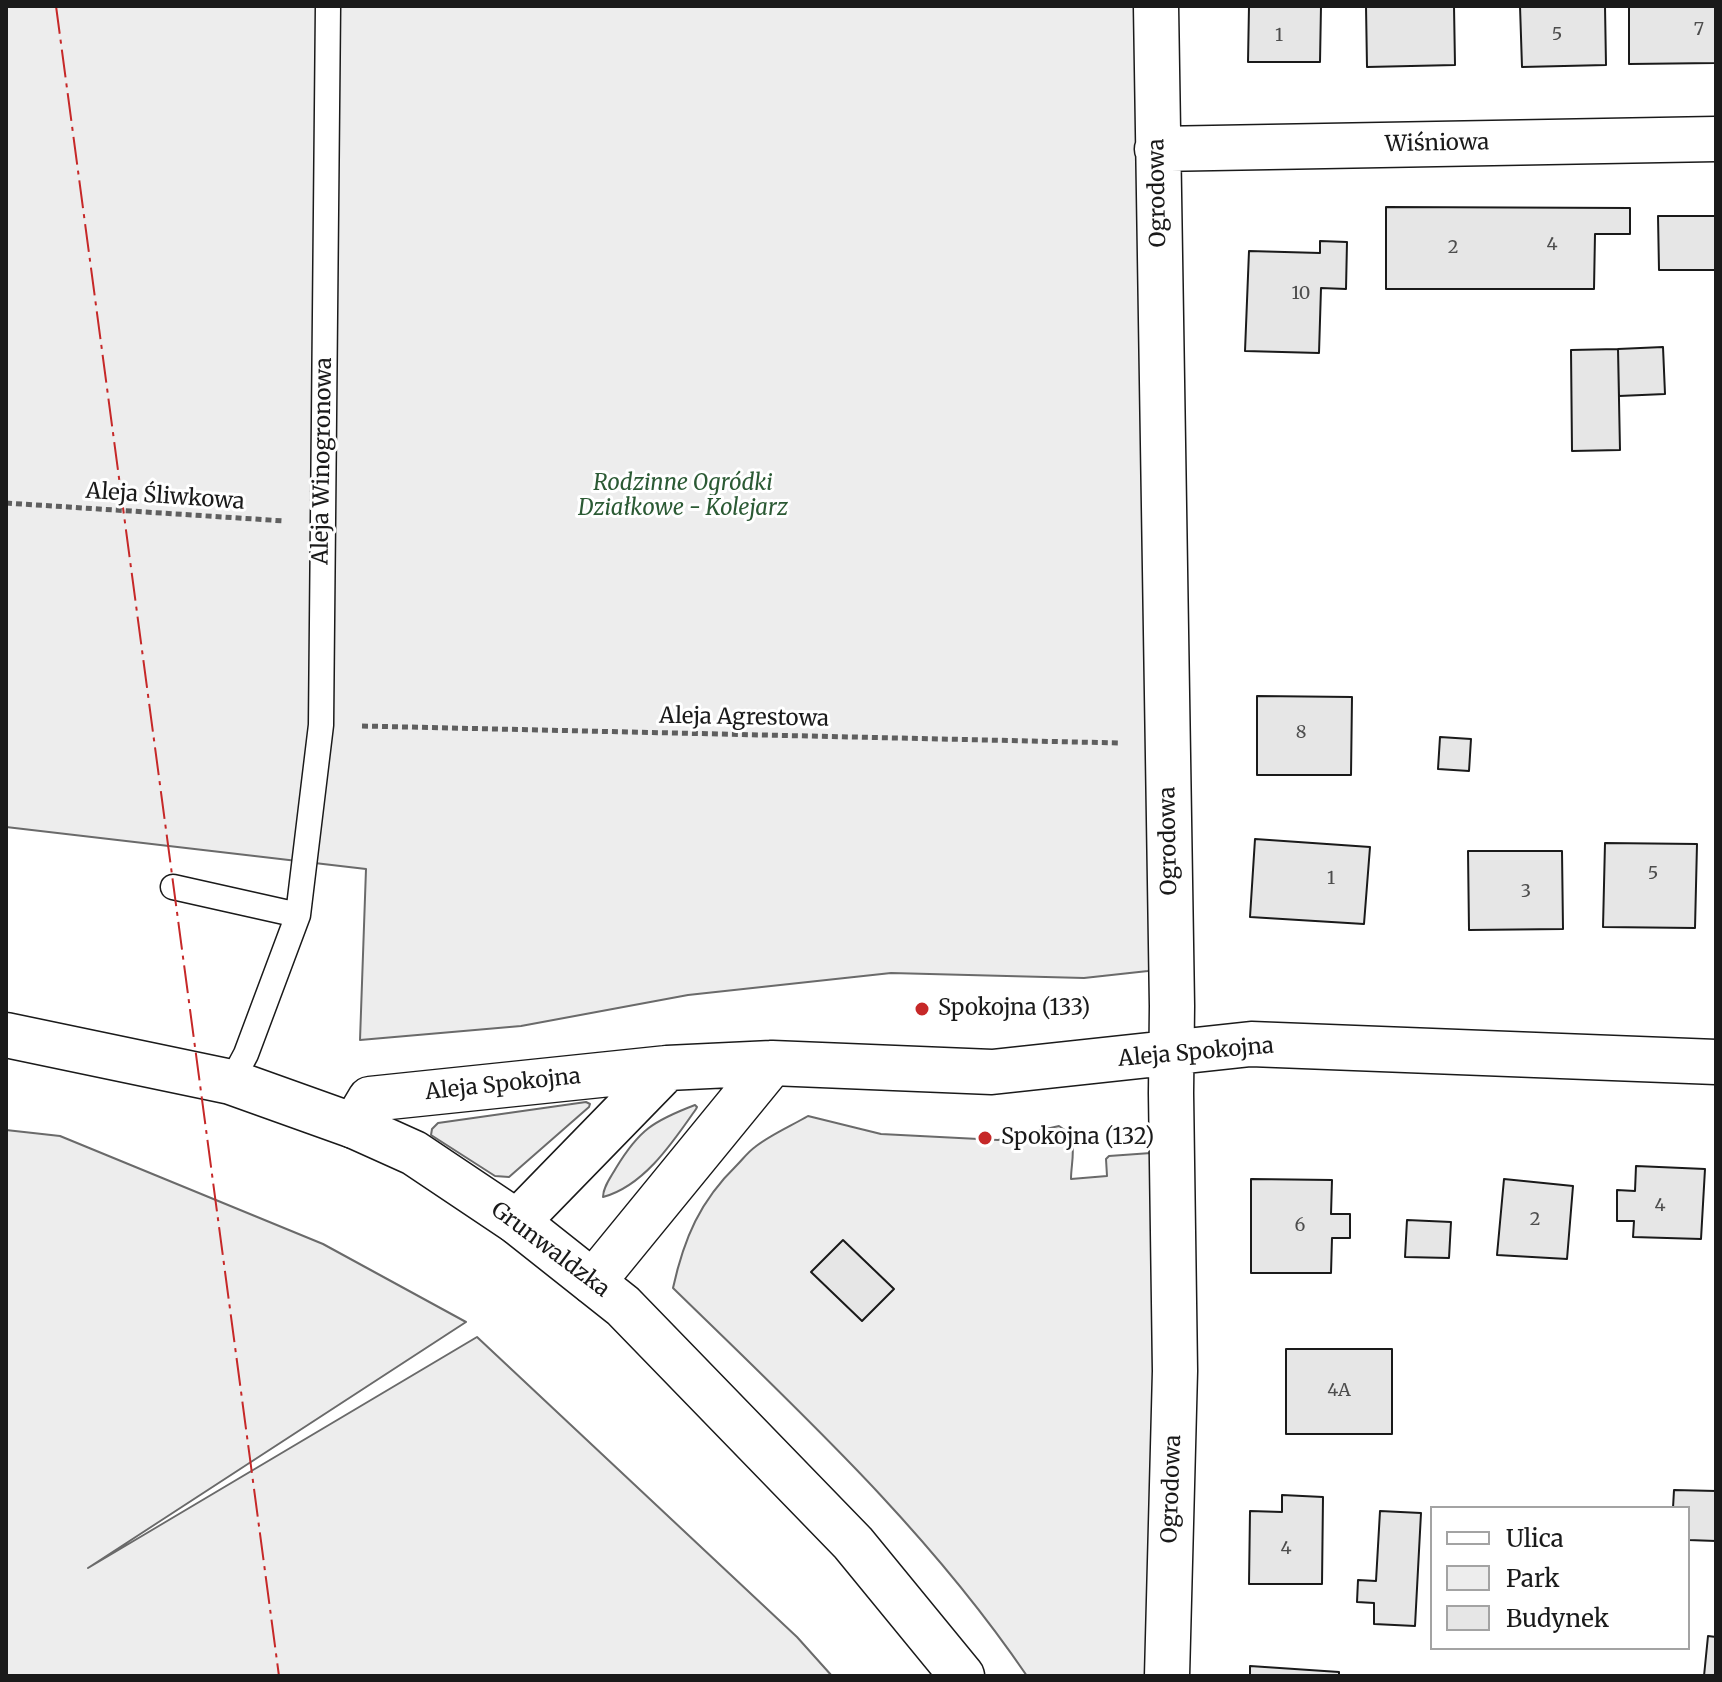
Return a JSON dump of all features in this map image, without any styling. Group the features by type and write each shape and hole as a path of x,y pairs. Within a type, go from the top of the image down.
{"street":[{"name":"Ogrodowa","path":"1156,6 1175,1371 1167,1676"},
{"name":"Wiśniowa","path":"1157,149 1716,139"},
{"name":"Grunwaldzka","path":"6,1035 231,1082 354,1126 414,1153 517,1222 623,1306 853,1543 962,1676"},
{"name":"Aleja Spokojna","path":"354,1126 370,1099 667,1068 772,1063 992,1072 1251,1044 1716,1062"},
{"path":"593,1282 772,1063"},
{"path":"517,1222 667,1068"}],"lane":[{"name":"Aleja Winogronowa","path":"231,1082 246,1054 298,915 321,725 328,6"},
{"path":"173,887 298,915"}],"path":[{"name":"Aleja Śliwkowa","path":"6,503 322,524"},
{"name":"Aleja Agrestowa","path":"321,725 1167,744"}],"green space":[{"name":"Rodzinne Ogródki Działkowe - Kolejarz","path":"6,6 1169,6 1176,946 1148,971 1084,978 891,973 688,995 521,1026 360,1040 366,869 6,827"},
{"path":"586,1102 590,1104 589,1107 509,1177 495,1176 431,1135 438,1123"},
{"path":"695,1105 696,1109 678,1135 644,1173 632,1183 603,1197 616,1168 632,1144 648,1128"},
{"path":"808,1116 881,1134 998,1140 1059,1126 1066,1131 1072,1143 1071,1179 1107,1176 1106,1159 1109,1156 1151,1153 1155,1592 1150,1676 1027,1676 988,1622 905,1521 814,1426 673,1288 688,1237 713,1192 752,1149"},
{"path":"6,1130 60,1136 323,1244 466,1322 88,1568 477,1337 797,1637 832,1676 6,1676"}],"building":[{"path":"1249,6 1321,6 1320,62 1248,62"},
{"path":"1366,6 1454,6 1455,65 1367,67"},
{"path":"1520,6 1605,6 1606,65 1522,67"},
{"path":"1629,6 1716,6 1716,63 1629,64"},
{"path":"1386,207 1630,208 1630,234 1595,234 1594,289 1386,289"},
{"path":"1658,216 1716,216 1716,270 1659,270"},
{"path":"1320,241 1347,242 1346,289 1321,288 1319,353 1245,351 1249,251 1320,253"},
{"path":"1663,347 1665,394 1619,396 1618,349"},
{"path":"1618,349 1620,450 1572,451 1571,350"},
{"path":"1257,696 1352,697 1351,775 1257,775"},
{"path":"1440,737 1471,739 1469,771 1438,769"},
{"path":"1255,839 1370,847 1364,924 1250,917"},
{"path":"1605,843 1697,844 1695,928 1603,927"},
{"path":"1468,851 1562,851 1563,929 1469,930"},
{"path":"1636,1166 1705,1169 1701,1239 1633,1237 1634,1221 1617,1221 1617,1190 1635,1191"},
{"path":"1251,1179 1332,1180 1331,1214 1350,1214 1350,1238 1332,1238 1331,1273 1251,1273"},
{"path":"1504,1179 1573,1186 1567,1259 1497,1255"},
{"path":"1407,1220 1451,1222 1449,1258 1405,1257"},
{"path":"843,1240 894,1289 862,1321 811,1272"},
{"path":"1286,1349 1392,1349 1392,1434 1286,1434"},
{"path":"1674,1490 1716,1491 1716,1541 1690,1540 1690,1506 1673,1506"},
{"path":"1282,1495 1323,1497 1322,1584 1249,1584 1250,1511 1282,1512"},
{"path":"1380,1511 1421,1513 1415,1626 1374,1624 1374,1603 1357,1602 1358,1580 1376,1581"},
{"path":"1708,1636 1716,1637 1716,1676 1704,1676"},
{"path":"1250,1666 1339,1672 1339,1676 1250,1676"}],"power":[{"path":"56,6 279,1676"}],"place":[{"name":"Spokojna (133)","path":"922,1009"},
{"name":"Spokojna (132)","path":"985,1138"}]}
